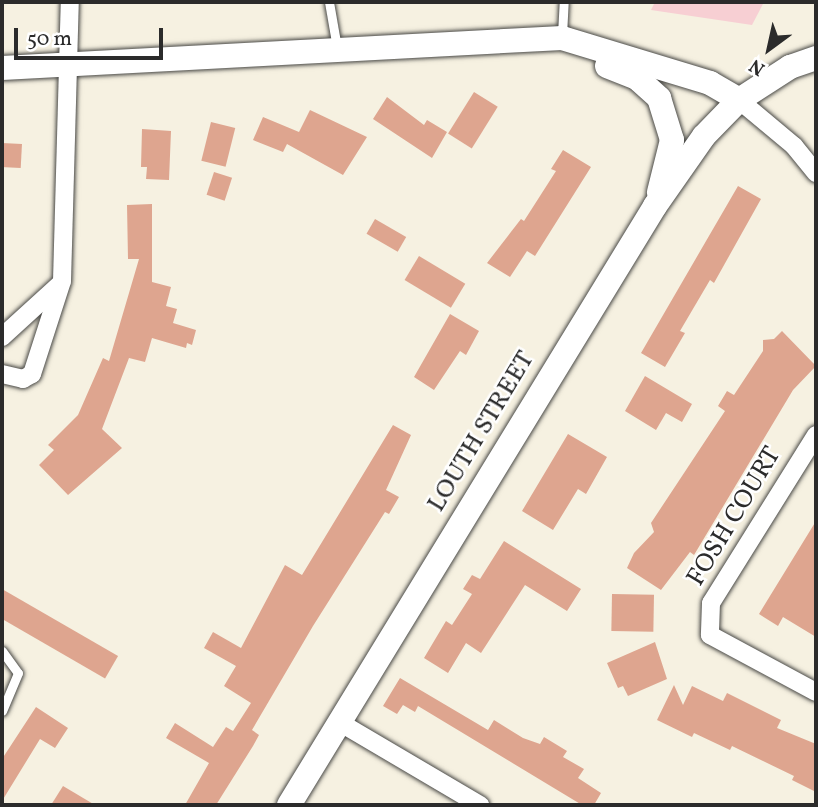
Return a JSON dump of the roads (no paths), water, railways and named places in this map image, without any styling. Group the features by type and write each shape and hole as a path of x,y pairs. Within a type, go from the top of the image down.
{"main road":[{"path":"2,68 562,38 710,83 739,100"},
{"path":"562,38 597,62 637,78 659,98 672,139 655,206"},
{"name":"LOUTH STREET","path":"289,805 655,206 704,136 739,100 790,67 816,58"}],"street":[{"path":"2,374 23,379 32,374 61,282 70,2"},
{"path":"739,100 794,146 816,173"},
{"path":"2,337 61,282"},
{"name":"FOSH COURT","path":"816,435 711,603 709,635 816,692"},
{"path":"339,722 480,805"}],"lane":[{"path":"329,2 337,50"},
{"path":"562,38 564,2"},
{"path":"2,651 18,673 2,711"}]}
